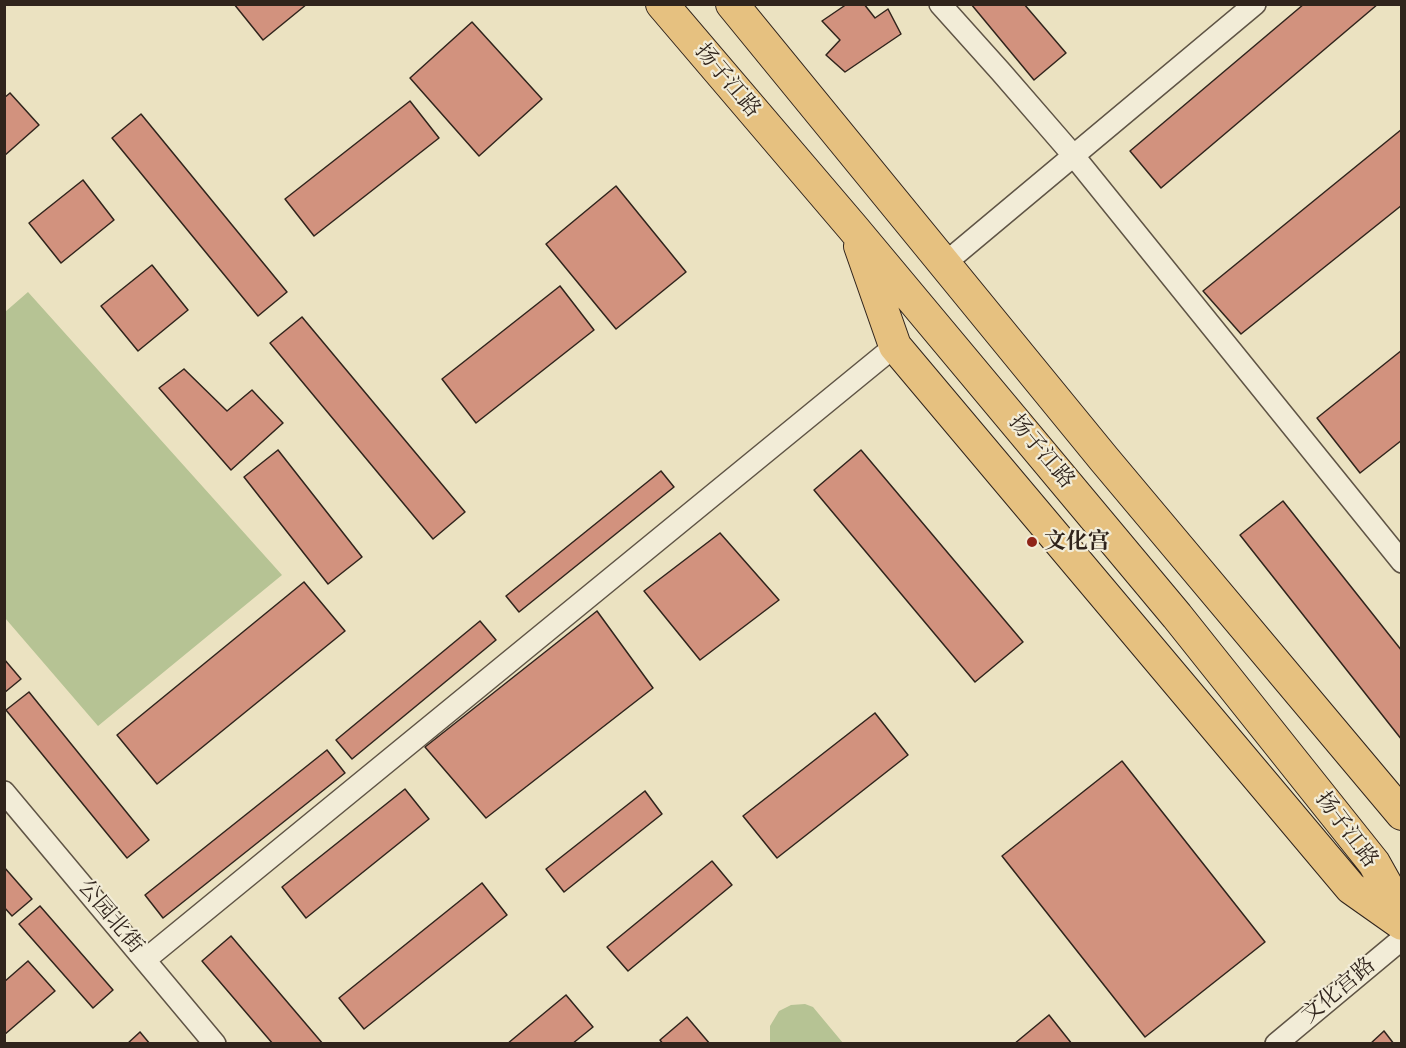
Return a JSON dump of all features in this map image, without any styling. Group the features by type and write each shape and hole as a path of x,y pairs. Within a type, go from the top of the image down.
{"main road":[{"name":"扬子江路","path":"662,4 1185,625 1374,863 1401,913"},
{"name":"扬子江路","path":"732,4 944,264 1401,814"},
{"path":"853,228 895,346 1351,888 1401,924"}],"street":[{"path":"940,4 1073,155 1401,562"},
{"path":"944,264 1255,4"},
{"path":"146,959 895,346"},
{"name":"公园北街","path":"4,792 215,1044"},
{"name":"文化宫路","path":"1276,1044 1401,939"}],"green space":[{"path":"28,292 282,575 98,726 5,618 5,312"},
{"path":"805,1004 813,1007 843,1043 770,1043 770,1026 779,1011 791,1005"}],"building":[{"path":"234,4 307,4 263,40"},
{"path":"847,4 864,4 875,18 888,9 901,34 845,72 826,55 840,40 822,21"},
{"path":"971,4 1024,4 1066,53 1034,80"},
{"path":"1304,4 1378,4 1161,188 1130,151"},
{"path":"472,22 542,99 479,156 410,78"},
{"path":"10,93 39,125 4,156 4,98"},
{"path":"410,101 439,138 314,236 285,199"},
{"path":"141,114 287,292 258,316 112,138"},
{"path":"1402,129 1402,205 1241,334 1203,291"},
{"path":"83,180 114,220 61,263 29,223"},
{"path":"616,186 686,272 616,329 546,244"},
{"path":"152,265 188,310 138,351 101,306"},
{"path":"560,286 594,330 476,423 442,379"},
{"path":"302,317 465,512 433,539 270,343"},
{"path":"1402,350 1402,440 1360,473 1317,418"},
{"path":"184,369 227,411 252,390 283,423 231,470 159,388"},
{"path":"278,450 362,557 328,584 244,477"},
{"path":"861,450 1023,642 975,682 814,490"},
{"path":"661,471 674,487 519,612 506,596"},
{"path":"1283,501 1402,651 1402,740 1240,535"},
{"path":"720,533 779,600 700,660 644,591"},
{"path":"304,582 345,631 157,784 117,735"},
{"path":"597,611 653,688 486,818 425,747"},
{"path":"480,621 496,640 352,759 336,740"},
{"path":"4,659 21,679 4,693"},
{"path":"29,692 149,840 127,858 6,710"},
{"path":"875,713 908,755 777,858 743,816"},
{"path":"327,750 345,773 163,918 145,895"},
{"path":"1122,761 1265,942 1145,1037 1002,856"},
{"path":"405,789 429,819 306,918 282,887"},
{"path":"645,791 662,814 564,892 546,869"},
{"path":"712,861 732,885 628,971 607,947"},
{"path":"4,867 32,899 12,916 4,907"},
{"path":"482,883 507,915 364,1029 339,998"},
{"path":"40,906 113,990 93,1008 19,924"},
{"path":"231,936 323,1044 273,1044 202,961"},
{"path":"28,961 55,991 4,1035 4,982"},
{"path":"566,995 593,1027 572,1044 507,1044"},
{"path":"1049,1015 1072,1044 1014,1044"},
{"path":"687,1017 710,1044 663,1044 660,1040"},
{"path":"1384,1031 1394,1044 1370,1044"},
{"path":"140,1032 150,1044 127,1044"}],"place":[{"name":"文化宫","path":"1032,542"}]}
